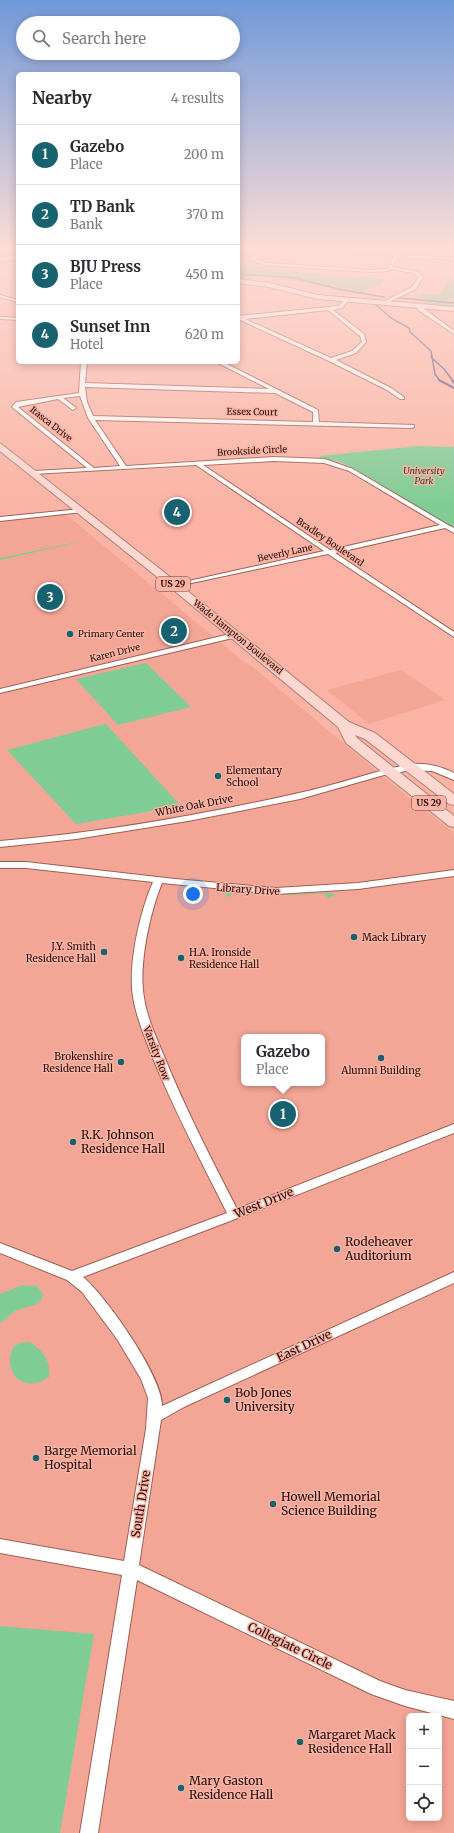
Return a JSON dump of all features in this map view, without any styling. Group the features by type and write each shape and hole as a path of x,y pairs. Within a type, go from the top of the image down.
{"main road":[{"name":"Wade Hampton Boulevard","path":"0,446 175,586 344,725 370,736 454,801"},
{"name":"Wade Hampton Boulevard","path":"344,725 351,740 454,823"}],"street":[{"path":"280,337 389,389 402,398"},
{"path":"331,360 354,352 361,347 364,342 362,337"},
{"path":"84,364 82,394 91,418 124,467"},
{"path":"223,364 316,411 316,423"},
{"path":"82,385 276,391"},
{"name":"Itasca Drive","path":"82,394 16,404 15,407 92,469"},
{"path":"58,398 73,408"},
{"name":"Essex Court","path":"91,418 412,426"},
{"name":"Brookside Circle","path":"34,472 290,458 334,463 351,470 454,531"},
{"name":"Bradley Boulevard","path":"196,463 328,553 454,635"},
{"path":"0,519 81,511"},
{"name":"Beverly Lane","path":"175,586 446,526"},
{"name":"Karen Drive","path":"0,691 234,635"},
{"name":"White Oak Drive","path":"0,844 58,840 124,830 300,796 410,767 432,766 454,777"},
{"name":"Library Drive","path":"0,865 26,865 255,890 293,891 358,886 451,873"},
{"name":"Varsity Row","path":"159,880 142,935 138,963 138,998 144,1020 172,1092 234,1215"},
{"name":"West Drive","path":"72,1276 234,1215 454,1128"},
{"name":"South Drive","path":"0,1248 72,1276 87,1288 122,1335 147,1377 155,1398 154,1417 131,1569 89,1833"},
{"name":"East Drive","path":"154,1417 179,1403 454,1277"},
{"name":"Collegiate Circle","path":"0,1546 131,1569 378,1688 405,1698 454,1710"}],"shaded area":[{"name":"Bob Jones University","path":"64,513 248,665 250,665 392,784 454,833 454,1833 0,1833 0,520"},
{"path":"401,670 445,700 369,724 327,690"}],"green space":[{"name":"University Park","path":"418,446 454,447 454,528 347,465 337,461 319,459 320,456"},
{"path":"80,542 0,560 0,558"},
{"path":"146,663 191,707 118,725 76,679"},
{"path":"106,724 181,806 76,824 7,750"},
{"path":"228,892 335,894 329,899 325,894 278,895 232,893 231,896 226,897 225,894"},
{"path":"23,1285 37,1286 43,1294 41,1299 35,1305 12,1313 0,1323 0,1294"},
{"path":"29,1342 42,1352 49,1366 49,1377 40,1382 31,1384 18,1378 13,1373 10,1365 10,1356 13,1347 20,1343"},
{"path":"0,1626 94,1634 60,1833 0,1833"}],"waterway":[{"path":"415,337 431,351 432,358"},
{"path":"432,358 444,369 453,381"},
{"path":"432,358 435,374 439,380"},
{"path":"439,380 454,388"}],"place":[{"name":"Sunset Inn","path":"177,512"},
{"name":"BJU Press","path":"50,597"},
{"name":"TD Bank","path":"174,631"},
{"name":"Primary Center","path":"70,634"},
{"name":"Elementary School","path":"218,776"},
{"name":"Mack Library","path":"354,937"},
{"name":"J.Y. Smith Residence Hall","path":"104,952"},
{"name":"H.A. Ironside Residence Hall","path":"181,958"},
{"name":"Alumni Building","path":"381,1058"},
{"name":"Brokenshire Residence Hall","path":"121,1062"},
{"name":"Gazebo","path":"283,1114"},
{"name":"R.K. Johnson Residence Hall","path":"73,1142"},
{"name":"Rodeheaver Auditorium","path":"337,1249"},
{"name":"Bob Jones University","path":"227,1400"},
{"name":"Barge Memorial Hospital","path":"36,1458"},
{"name":"Howell Memorial Science Building","path":"273,1504"},
{"name":"Margaret Mack Residence Hall","path":"300,1742"},
{"name":"Mary Gaston Residence Hall","path":"181,1788"}]}
